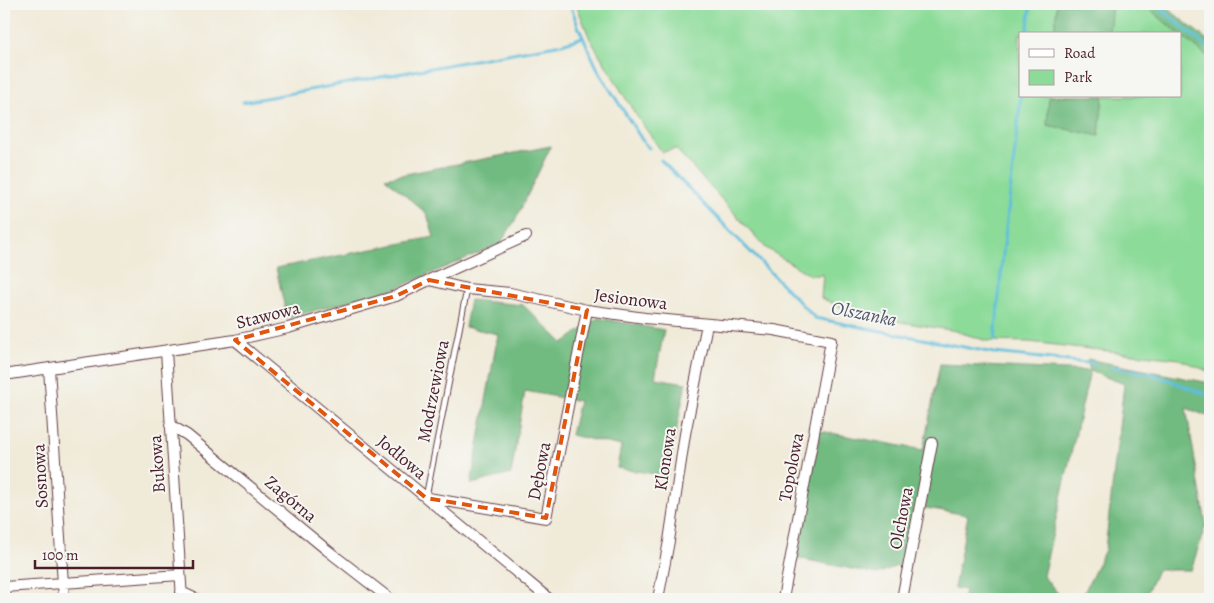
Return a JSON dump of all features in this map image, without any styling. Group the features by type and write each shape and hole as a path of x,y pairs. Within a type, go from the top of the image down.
{"street":[{"name":"Stawowa","path":"4,375 235,340 288,328 396,296 526,236"},
{"name":"Jesionowa","path":"429,280 467,289 510,293 587,310 645,318 774,330 831,341"},
{"name":"Dębowa","path":"426,498 546,518 587,310"},
{"name":"Klonowa","path":"658,599 685,434 707,324"},
{"name":"Jodłowa","path":"235,340 549,599"},
{"name":"Topolowa","path":"782,599 831,341"},
{"name":"Bukowa","path":"166,351 182,596"},
{"name":"Sosnowa","path":"49,368 64,599"},
{"name":"Zagórna","path":"170,425 187,434 327,550 390,599"},
{"name":"Olchowa","path":"902,599 932,443"},
{"path":"4,588 180,575"},
{"path":"182,596 196,599"}],"lane":[{"name":"Modrzewiowa","path":"426,498 467,289"}],"highlighted area":[{"path":"429,280 587,310 546,518 426,498 235,340 396,296"}],"green space":[{"path":"576,4 1148,4 1179,32 1019,32 1019,98 1182,98 1182,34 1204,54 1210,56 1210,372 1179,359 1029,342 987,341 956,331 859,315 821,298 823,275 810,275 766,248 676,149 662,152 634,112 590,39"},
{"path":"1057,4 1112,4 1109,32 1054,32"},
{"path":"1143,4 1162,4 1210,42 1210,56 1204,54 1182,36 1182,32 1177,32"},
{"path":"1049,98 1103,98 1099,136 1047,125"},
{"path":"551,146 516,219 500,244 394,289 287,318 276,268 434,237 427,214 385,178"},
{"path":"470,300 523,305 563,343 598,318 664,330 655,378 686,383 667,476 617,468 621,446 571,435 579,401 525,391 511,474 471,484 498,334 465,327"},
{"path":"1087,359 1210,383 1210,417 1186,408 1206,524 1191,570 1157,570 1144,599 1081,599 1105,550 1124,384 1090,371"},
{"path":"940,364 1090,371 1043,576 1063,599 963,599 965,590 954,588 968,515 914,506 904,563 877,574 797,558 820,431 923,450"}],"waterway":[{"name":"Olszanka","path":"570,4 599,72 649,148"},
{"path":"1027,32 1031,4"},
{"path":"1155,4 1210,50"},
{"path":"243,102 562,44 583,37"},
{"path":"995,340 1021,98"},
{"name":"Olszanka","path":"661,160 815,318 994,353 1096,364"},
{"name":"Olszanka","path":"1112,367 1153,374 1210,396"}]}
